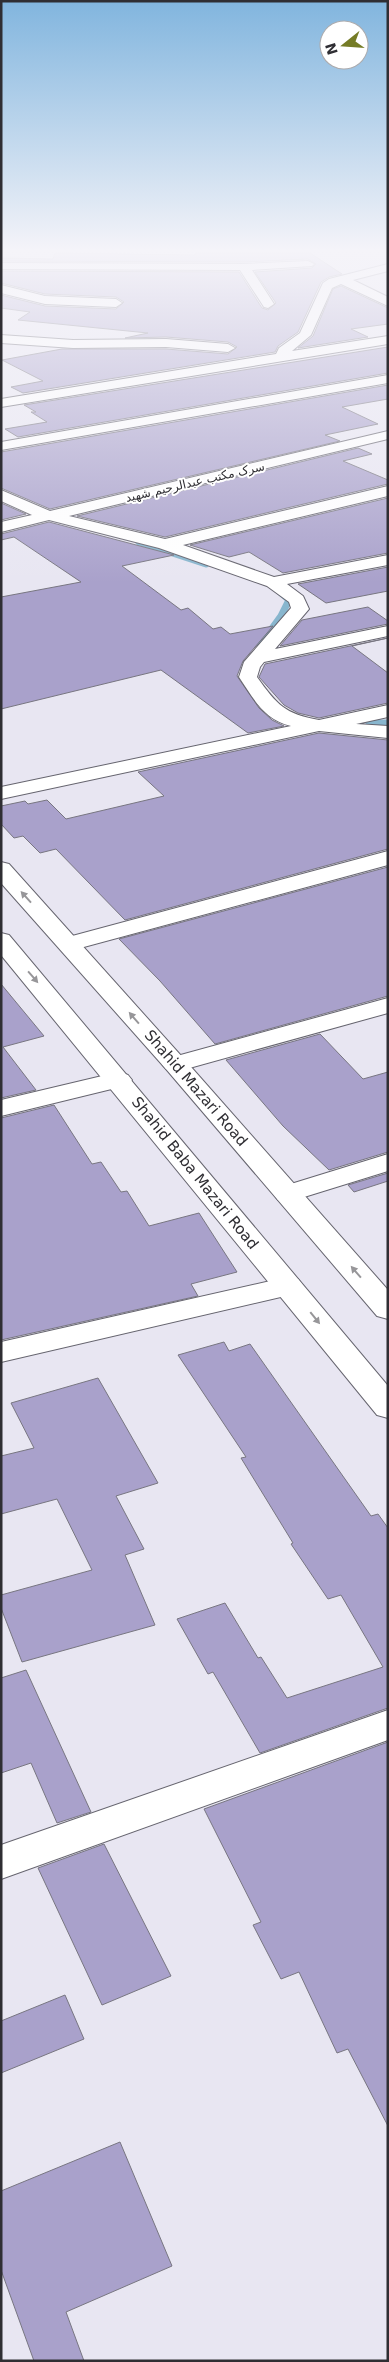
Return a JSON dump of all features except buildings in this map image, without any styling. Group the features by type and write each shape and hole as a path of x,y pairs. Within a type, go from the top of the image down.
{"street":[{"path":"1,403 242,363"},
{"path":"1,446 388,379"},
{"name":"سرک مکتب عبدالرحیم شهید","path":"1,527 388,435"},
{"path":"165,544 388,491"},
{"path":"1,495 46,515 165,544 274,582 297,600 300,609 251,666 248,677 272,710 283,718 299,723 388,732"},
{"path":"274,582 388,560"},
{"path":"258,658 388,630"},
{"path":"1,793 388,711"},
{"path":"69,944 388,858"},
{"name":"Shahid Mazari Road","path":"1,869 175,1064 388,1309"},
{"name":"Shahid Baba Mazari Road","path":"1,940 119,1080 388,1407"},
{"path":"175,1064 388,1006"},
{"path":"1,1108 119,1080"},
{"path":"288,1194 388,1162"},
{"path":"1,1352 288,1286"},
{"path":"1,1862 388,1725"}],"waterway":[{"path":"139,542 206,564"},
{"path":"260,645 281,616 289,600 280,592"},
{"path":"370,724 388,724"}]}
